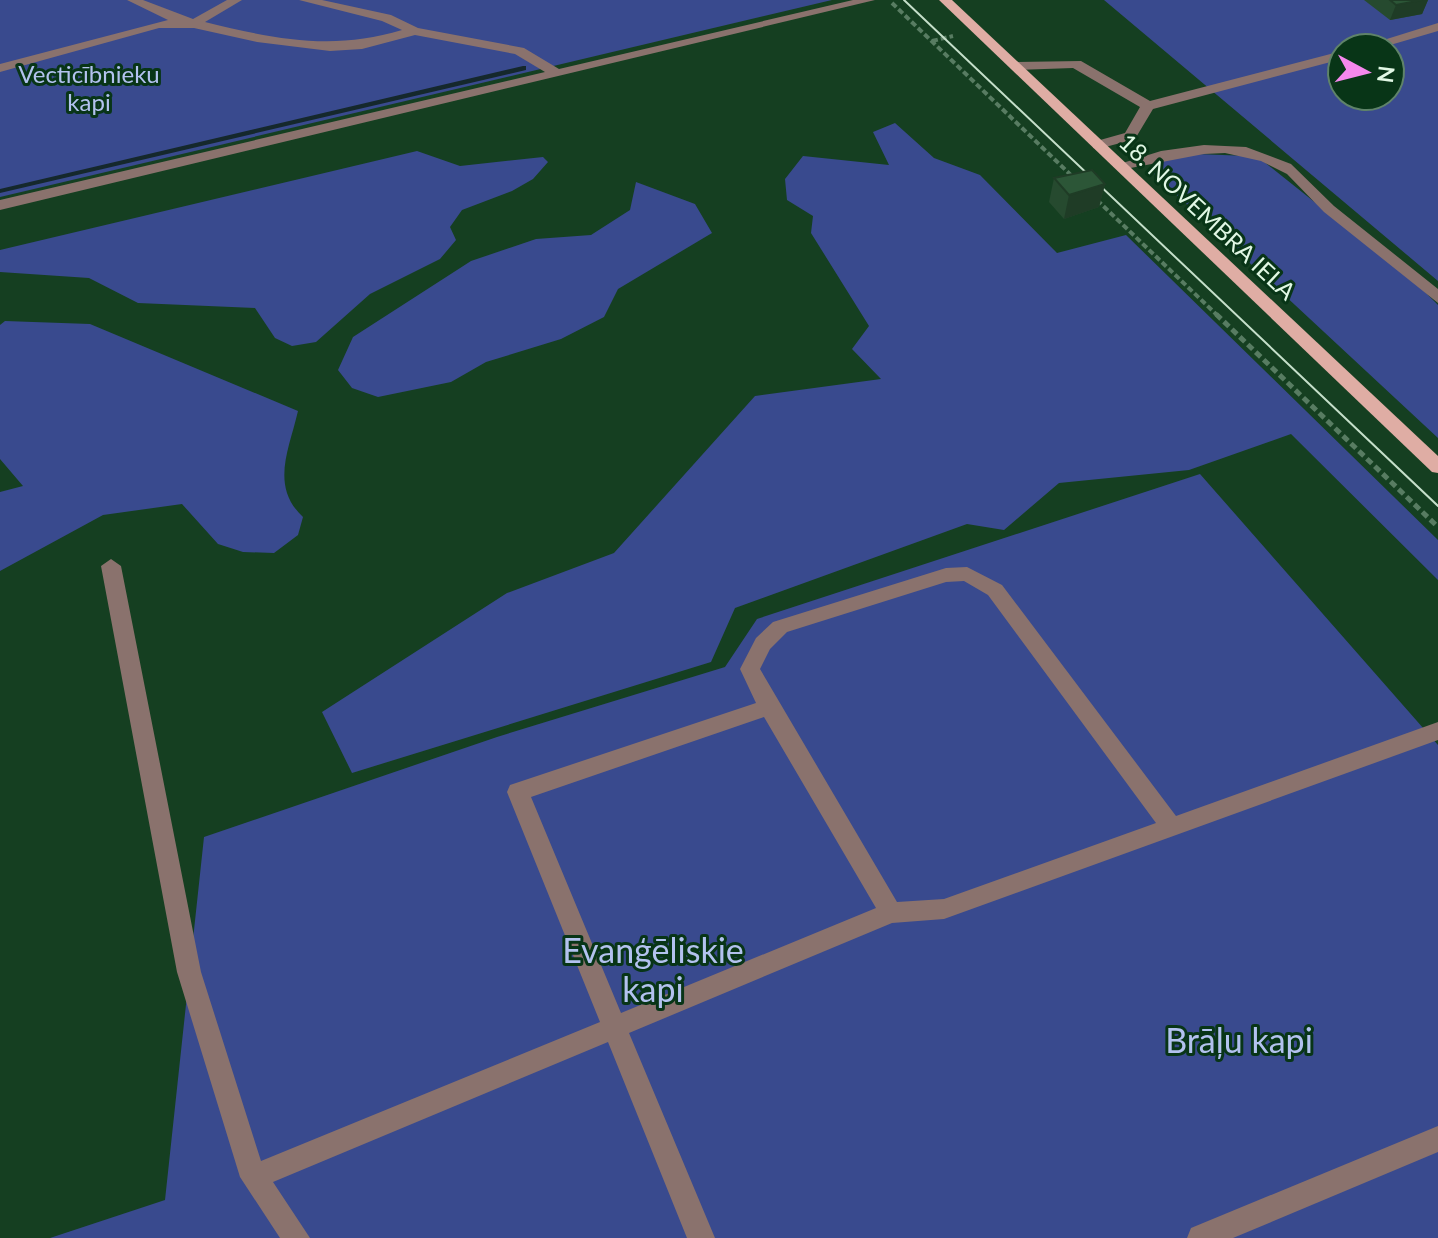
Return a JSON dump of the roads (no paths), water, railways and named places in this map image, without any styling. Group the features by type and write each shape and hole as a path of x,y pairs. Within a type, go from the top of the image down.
{"main road":[{"name":"18. NOVEMBRA IELA","path":"945,0 1438,467"}],"lane":[{"path":"133,0 193,24"},
{"path":"193,24 236,0"},
{"path":"305,0 386,18 414,31 519,51 558,74"},
{"path":"0,205 869,0"},
{"path":"0,68 159,24 193,24 330,47 373,44 414,31"},
{"path":"1406,36 1438,27"},
{"path":"1098,145 1130,136 1148,106 1326,59"},
{"path":"1016,66 1076,64 1148,106"},
{"path":"1120,166 1163,154 1223,148 1261,154 1289,168 1320,202 1438,298"},
{"path":"111,566 189,972 253,1177 296,1238"},
{"path":"891,913 769,707 750,669 763,644 780,627 946,575 967,574 995,590 1172,827"},
{"path":"701,1238 518,792 769,707"},
{"path":"253,1177 891,913 944,909 1438,731"},
{"path":"1201,1238 1438,1139"}],"waterway":[{"path":"0,191 523,68"}],"tram line":[{"path":"904,0 1438,506"}],"park label":[{"name":"Vecticībnieku kapi","path":"89,87"},
{"name":"Evanģēliskie kapi","path":"653,968"},
{"name":"Brāļu kapi","path":"1239,1039"}]}
